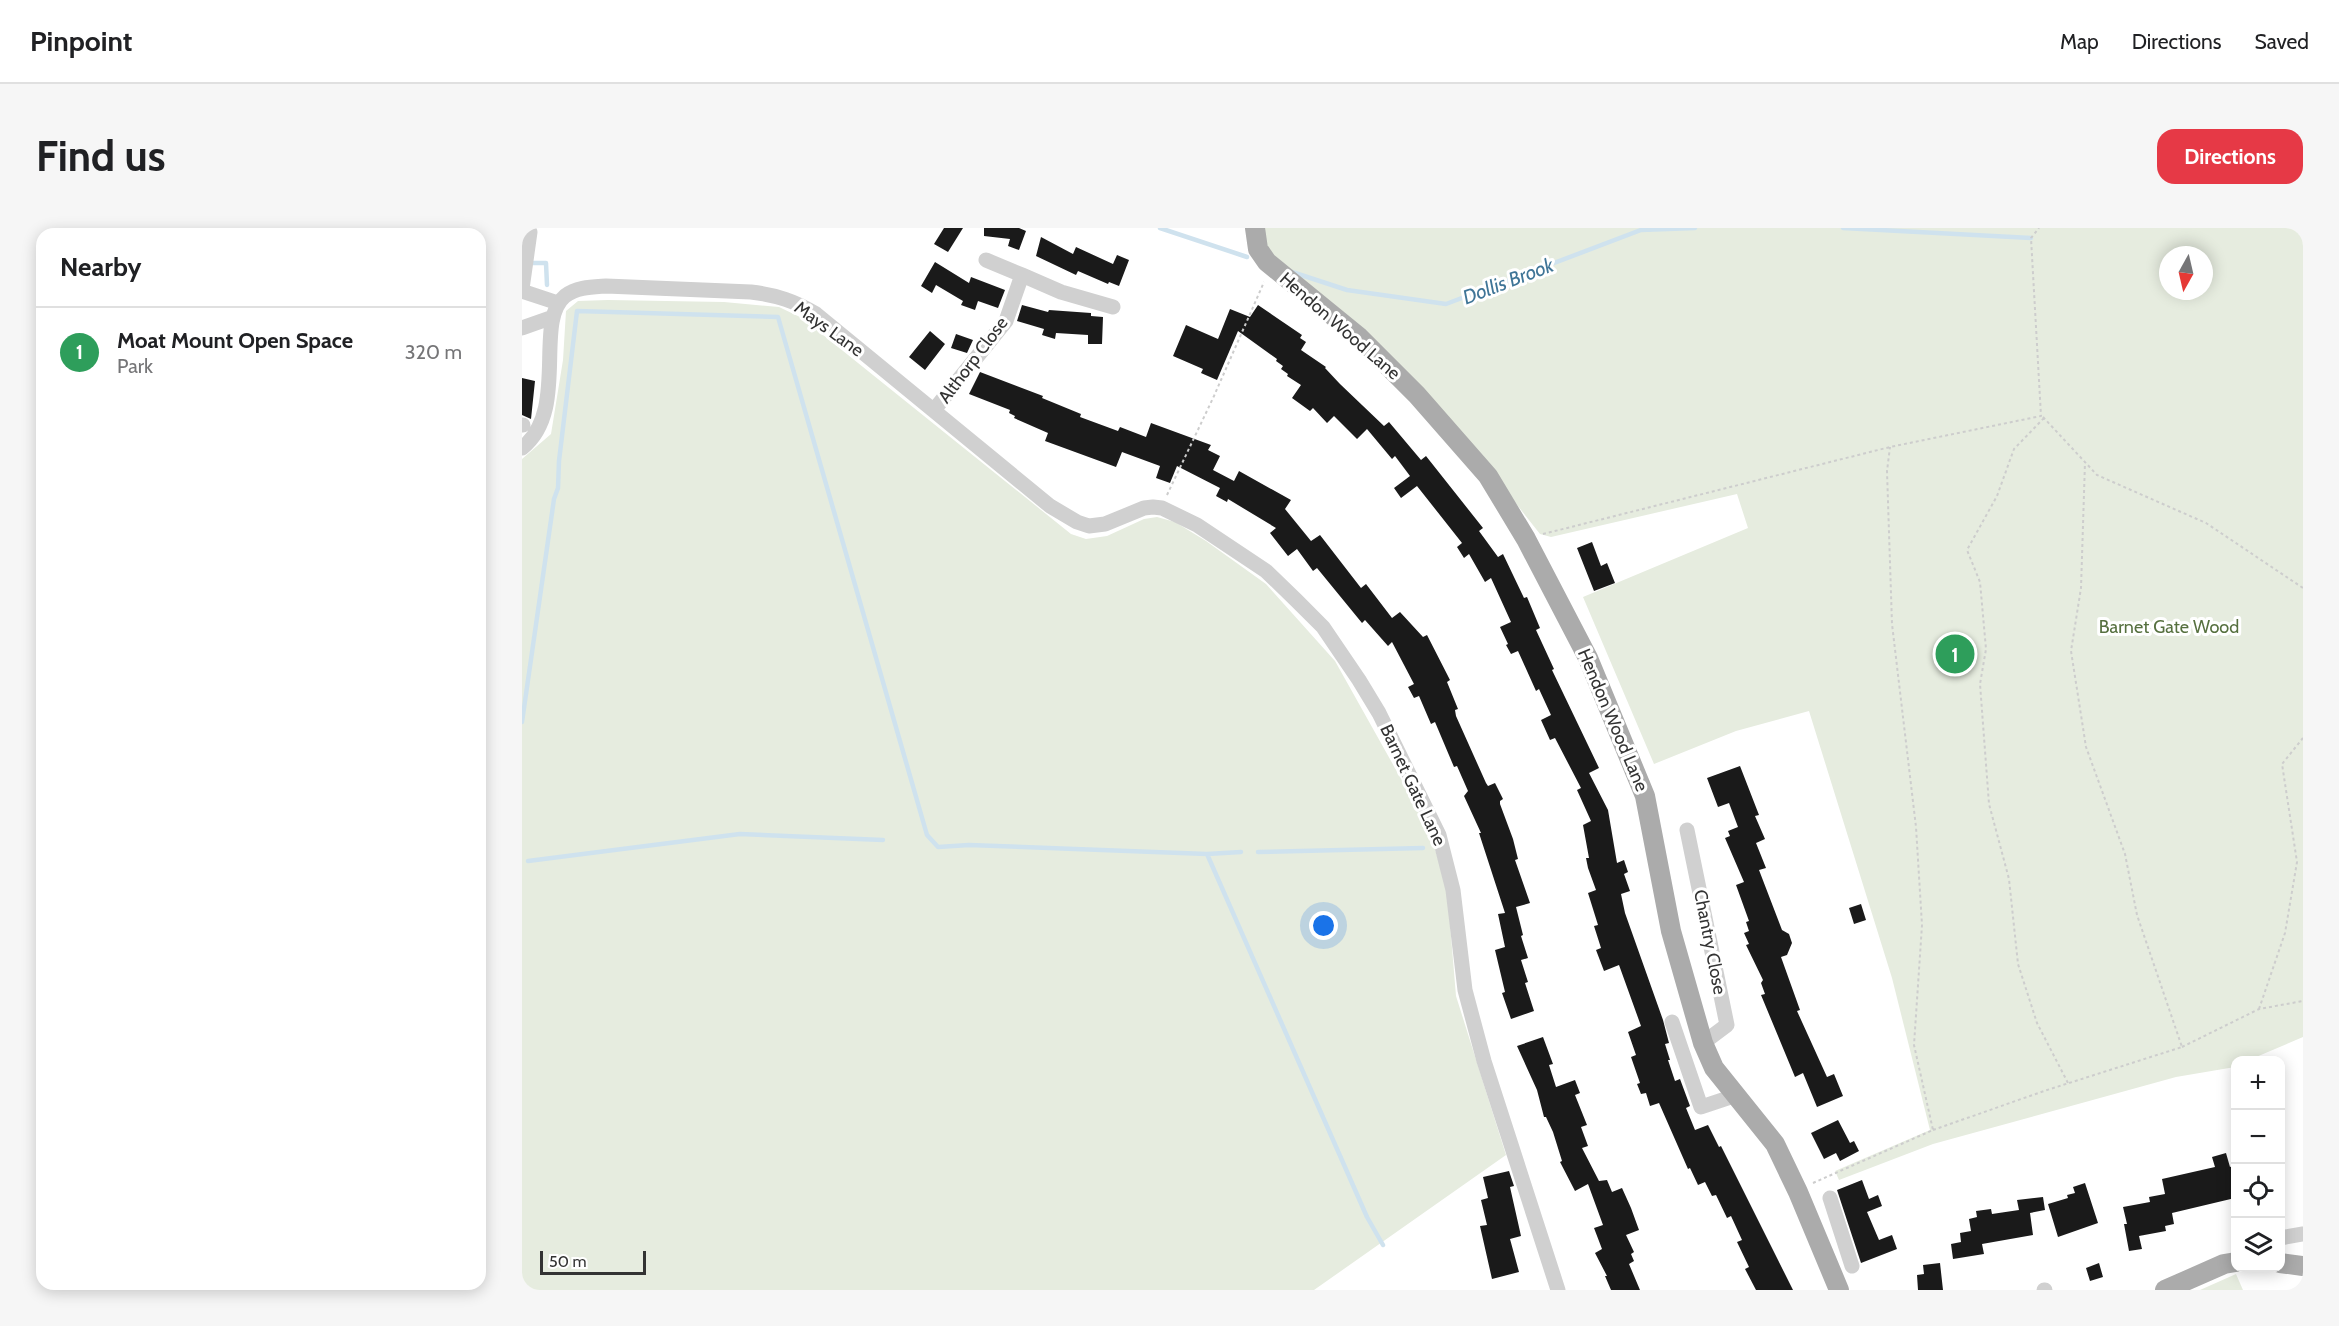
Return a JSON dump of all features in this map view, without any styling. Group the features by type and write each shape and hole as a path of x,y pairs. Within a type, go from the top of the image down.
{"main road":[{"name":"Hendon Wood Lane","path":"1255,228 1258,249 1267,262 1359,337 1451,432 1492,482 1526,539 1588,658 1645,796 1671,931 1703,1043 1714,1068 1775,1144 1839,1290"},
{"path":"2165,1290 2231,1263"},
{"path":"2285,1264 2303,1266"}],"street":[{"path":"522,448 540,425 546,407 556,310 522,290 530,232"},
{"path":"986,260 1061,292 1113,307"},
{"name":"Althorp Close","path":"934,410 1006,321 1022,275"},
{"name":"Mays Lane","path":"522,328 556,310 566,295 593,286 751,292 781,297 802,305 816,314 1050,506 1077,522 1097,526 1144,508 1162,507"},
{"name":"Barnet Gate Lane","path":"1162,507 1197,525 1266,571 1323,627 1379,712 1439,835 1453,890 1465,990 1484,1061 1558,1290"},
{"name":"Chantry Close","path":"1687,830 1727,1025 1703,1043"},
{"path":"1672,1022 1701,1107 1737,1095"},
{"path":"1830,1198 1852,1266"},
{"path":"2285,1237 2303,1234"},
{"path":"1819,1244 1842,1235"}],"path":[{"path":"2040,228 2031,238 2043,417 2097,475 2206,523 2303,588"},
{"path":"1162,507 1267,273"},
{"path":"1526,539 1890,447 2043,417"},
{"path":"2043,417 2014,449 1996,496 1966,550 1980,582 1986,649 1980,684 1989,804 2008,879 2018,964 2037,1023 2068,1083"},
{"path":"1890,447 1887,471 1892,624 1916,827 1922,925 1914,1045 1934,1130"},
{"path":"2085,462 2081,588 2071,651 2086,747 2125,854 2137,915 2182,1047"},
{"path":"2259,1009 2285,933 2297,862 2282,764 2303,738"},
{"path":"1812,1183 1934,1130 2068,1083 2182,1047 2259,1009 2303,1001"}],"green space":[{"name":"Barnet Gate Wood","path":"1255,228 2303,228 2303,1037 2258,1056 2231,1056 2231,1068 2176,1077 1933,1144 1839,1180 1835,1171 1930,1130 1892,978 1809,711 1736,731 1654,764 1583,597 1748,528 1737,494 1551,537 1540,534 1492,473 1267,262"},
{"path":"578,301 724,302 779,307 802,318 1071,534 1086,539 1107,536 1144,519 1157,517 1175,522 1206,541 1266,584 1335,661 1428,827 1447,888 1456,996 1506,1155 1314,1290 522,1290 522,459 551,434 563,360 566,311"},
{"path":"2236,1274 2243,1290 2200,1290"}],"building":[{"path":"944,228 963,228 948,252 934,244"},
{"path":"984,228 1019,228 1026,231 1019,250 1008,246 1010,239 984,236"},
{"path":"1041,237 1073,254 1076,247 1113,264 1117,255 1129,260 1119,286 1109,282 1108,284 1078,271 1076,275 1036,256"},
{"path":"935,262 969,283 971,277 1005,290 998,308 978,301 975,310 961,305 963,301 936,285 932,293 921,286"},
{"path":"1022,305 1048,312 1049,310 1091,313 1091,316 1103,317 1102,344 1088,344 1088,335 1056,333 1055,339 1042,335 1044,329 1017,321"},
{"path":"1258,305 1302,335 1300,338 1306,342 1301,350 1326,367 1340,384 1384,426 1389,422 1421,460 1426,456 1483,528 1479,531 1498,557 1503,554 1524,598 1527,597 1540,628 1536,630 1554,669 1552,670 1599,768 1589,773 1608,810 1617,863 1624,860 1628,872 1624,874 1630,891 1621,894 1625,913 1663,1020 1669,1043 1665,1044 1670,1060 1668,1060 1675,1081 1680,1079 1690,1106 1686,1108 1695,1130 1708,1125 1719,1147 1721,1146 1793,1290 1756,1290 1745,1269 1749,1267 1737,1242 1742,1240 1731,1216 1727,1218 1716,1195 1712,1196 1705,1182 1698,1185 1690,1168 1688,1169 1659,1103 1650,1106 1646,1093 1641,1094 1637,1084 1640,1083 1631,1057 1636,1055 1628,1032 1641,1026 1619,965 1604,971 1596,950 1601,948 1594,926 1598,925 1588,893 1596,890 1586,858 1589,858 1583,825 1591,821 1577,790 1581,788 1555,738 1550,740 1541,720 1551,715 1539,689 1536,691 1518,651 1511,654 1506,645 1508,644 1500,627 1511,622 1491,578 1485,582 1469,554 1464,558 1457,547 1462,543 1417,486 1401,498 1394,488 1410,476 1395,456 1392,459 1367,429 1357,439 1334,416 1327,423 1313,408 1310,411 1292,398 1301,385 1287,376 1288,374 1281,369 1283,366 1276,361 1277,359 1238,331 1217,380 1201,373 1203,369 1173,356 1186,325 1218,339 1230,309 1250,317"},
{"path":"930,331 945,344 925,370 909,357"},
{"path":"956,334 973,340 967,353 951,348"},
{"path":"980,372 1043,396 1042,398 1081,414 1080,417 1118,431 1120,427 1146,437 1151,423 1211,445 1208,450 1220,456 1213,470 1234,481 1239,471 1291,500 1285,509 1311,541 1320,535 1361,588 1366,584 1392,618 1400,612 1423,637 1427,635 1450,680 1447,682 1458,709 1455,710 1456,716 1486,783 1488,786 1495,783 1503,799 1500,804 1513,839 1518,859 1515,860 1530,903 1516,907 1528,958 1521,960 1528,982 1525,983 1534,1011 1511,1019 1502,993 1505,992 1495,950 1505,947 1498,914 1505,913 1479,833 1481,833 1464,796 1468,791 1457,766 1454,767 1435,722 1431,724 1419,696 1414,698 1408,687 1414,684 1392,642 1388,646 1365,620 1362,623 1317,568 1313,571 1297,549 1288,556 1270,533 1276,528 1228,499 1227,502 1216,496 1220,488 1177,466 1170,483 1156,478 1160,466 1122,452 1116,467 1045,441 1048,433 1014,418 1015,416 1009,413 1010,410 969,394"},
{"path":"522,378 535,381 531,419 522,415"},
{"path":"1592,542 1601,566 1607,563 1615,583 1594,591 1577,548"},
{"path":"1740,766 1759,815 1755,816 1765,839 1756,843 1766,868 1759,870 1782,930 1789,934 1792,943 1787,955 1781,957 1800,1010 1797,1011 1827,1077 1834,1074 1843,1096 1817,1107 1803,1073 1795,1077 1761,995 1765,994 1761,983 1763,980 1746,945 1749,944 1744,933 1749,931 1746,922 1749,921 1736,885 1744,882 1725,838 1730,836 1728,831 1738,827 1729,803 1718,807 1707,778"},
{"path":"1861,904 1866,920 1854,924 1849,908"},
{"path":"1543,1037 1553,1064 1549,1065 1556,1087 1575,1080 1580,1093 1575,1095 1587,1125 1581,1127 1588,1146 1582,1148 1599,1181 1607,1180 1612,1192 1622,1188 1631,1208 1639,1230 1626,1235 1634,1252 1631,1254 1634,1261 1629,1264 1640,1290 1611,1290 1605,1276 1607,1276 1595,1253 1602,1249 1594,1228 1603,1225 1588,1184 1575,1191 1560,1162 1562,1161 1553,1132 1544,1117 1537,1090 1517,1046"},
{"path":"1838,1120 1850,1143 1854,1141 1859,1151 1840,1161 1836,1153 1824,1159 1811,1133"},
{"path":"2226,1153 2231,1167 2231,1199 2172,1213 2174,1224 2165,1226 2166,1231 2139,1236 2142,1249 2129,1251 2123,1207 2150,1202 2149,1197 2165,1194 2162,1179 2215,1167 2212,1157"},
{"path":"1509,1171 1514,1186 1510,1187 1521,1236 1510,1239 1519,1272 1492,1279 1480,1226 1487,1225 1481,1200 1488,1198 1483,1177"},
{"path":"1862,1180 1869,1199 1878,1195 1882,1206 1867,1212 1879,1240 1892,1235 1897,1249 1861,1263 1837,1190"},
{"path":"2085,1183 2098,1223 2058,1237 2048,1204 2068,1198 2067,1195 2075,1193 2073,1187"},
{"path":"2043,1197 2045,1210 2030,1213 2033,1235 1982,1244 1984,1254 1953,1259 1951,1244 1961,1242 1960,1233 1971,1231 1969,1219 1977,1217 1976,1211 1991,1209 1992,1214 2019,1210 2017,1200"},
{"path":"1940,1263 1943,1290 1918,1290 1917,1275 1924,1274 1923,1265"},
{"path":"2099,1263 2103,1277 2090,1281 2086,1268"}],"waterway":[{"name":"Dollis Brook","path":"1160,228 1247,257"},
{"name":"Dollis Brook","path":"1292,272 1347,290 1446,304 1641,230 1695,228"},
{"name":"Dollis Brook","path":"1843,228 2031,238"},
{"path":"529,263 546,263 547,285"},
{"path":"522,722 554,499 558,488 559,461 577,311 778,317 927,835 938,847 969,845 1207,854 1367,1217 1383,1245"},
{"path":"528,861 740,834 883,840"},
{"path":"1258,852 1423,848"},
{"path":"1207,854 1241,852"}],"place":[{"name":"Moat Mount Open Space","path":"1955,654"}]}
